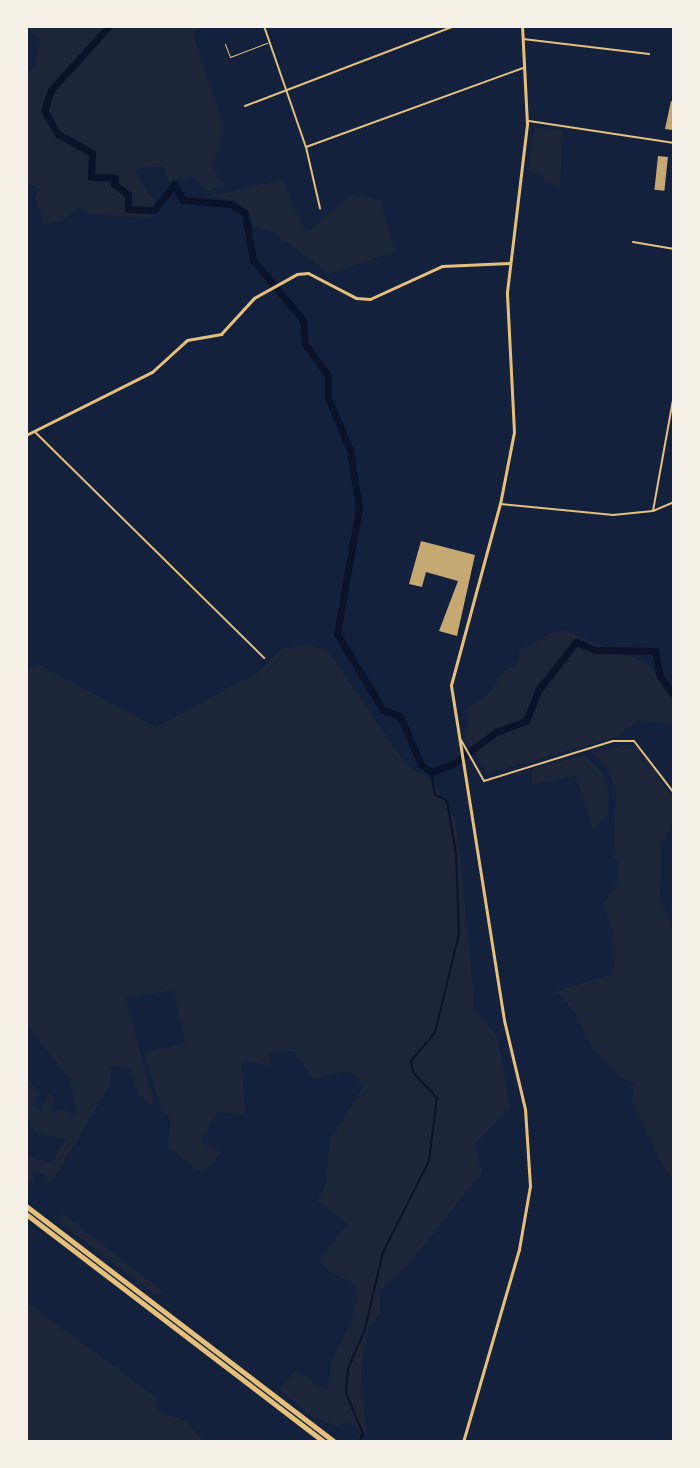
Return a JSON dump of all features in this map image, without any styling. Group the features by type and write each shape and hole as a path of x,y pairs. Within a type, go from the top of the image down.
{"highway":[{"path":"26,1206 335,1442"},
{"path":"26,1214 324,1442"}],"main road":[{"path":"463,1442 529,1203 528,1127 504,1020 463,773 452,668 500,504 514,412 509,263 527,120 522,26"},
{"path":"26,435 152,372 187,340 221,334 267,289 308,273 356,298 370,299 442,266 509,263"}],"street":[{"path":"264,26 306,147 320,208"},
{"path":"245,106 455,26"},
{"path":"522,39 649,54"},
{"path":"306,147 524,67"},
{"path":"527,120 674,143"},
{"path":"633,242 674,249"},
{"path":"653,511 674,394"},
{"path":"34,432 264,658"},
{"path":"500,504 566,514 653,511 674,502"},
{"path":"461,746 484,781 627,739 639,744 674,793"}],"lane":[{"path":"225,44 230,57 269,42"}],"shaded area":[{"path":"26,26 201,26 193,34 225,128 212,167 224,185 206,192 194,176 168,181 164,167 138,168 136,173 159,209 150,218 90,214 78,207 64,220 45,224 35,198 39,189 26,182 26,76 36,64 40,40"},
{"path":"535,127 563,131 560,187 545,182 543,174 528,172"},
{"path":"282,180 306,234 352,194 380,200 396,251 330,274 272,231 253,227 250,214 236,200 204,197"},
{"path":"566,631 647,663 674,697 674,724 639,721 614,738 487,773 464,735 470,715 466,708 488,695 504,670 514,667 521,650 553,632"},
{"path":"310,644 328,651 406,765 434,782 457,823 475,1010 497,1036 510,1107 474,1145 482,1172 409,1264 380,1290 380,1313 369,1328 361,1368 366,1437 350,1422 338,1426 314,1418 280,1390 294,1370 327,1390 332,1359 350,1326 358,1295 354,1283 329,1272 319,1259 348,1224 318,1201 326,1183 330,1140 363,1087 351,1071 312,1078 294,1051 269,1052 269,1065 242,1061 245,1114 217,1112 201,1142 221,1152 203,1173 169,1148 170,1117 162,1112 144,1052 185,1043 174,990 125,998 155,1106 139,1096 130,1068 110,1066 111,1083 55,1177 49,1183 43,1173 32,1172 33,1180 26,1182 26,1151 29,1157 51,1163 66,1139 35,1133 26,1111 26,1075 40,1094 35,1104 40,1111 48,1093 54,1099 51,1115 60,1109 77,1115 70,1079 26,1024 26,670 38,664 156,727 259,672 281,649"},
{"path":"630,744 641,750 674,800 674,820 661,846 660,899 674,932 674,1175 667,1173 633,1104 634,1083 619,1077 593,1049 574,1011 556,991 614,974 613,932 604,903 616,885 619,863 613,858 616,794 609,771 593,753"},
{"path":"585,755 604,775 609,796 608,814 593,830 576,776 532,784 532,769"},
{"path":"63,1214 164,1292 156,1295 57,1221"},
{"path":"26,1302 157,1398 158,1412 186,1421 204,1442 26,1442"}],"building":[{"path":"671,101 674,102 673,130 665,129"},
{"path":"658,156 668,157 664,191 654,190"},
{"path":"421,541 475,555 457,636 439,631 458,581 426,572 422,587 409,584"}],"waterway":[{"path":"109,26 51,90 44,110 58,134 92,153 91,177 115,178 114,184 128,195 128,209 154,210 174,184 183,200 230,204 245,213 253,260 303,320 305,344 328,376 328,398 350,450 359,508 337,634 383,710 400,716 421,765 431,772 453,764 496,732 526,721 539,689 576,642 595,650 655,651 660,676 674,695"},
{"path":"359,1442 363,1434 346,1393 348,1369 365,1329 383,1252 429,1161 437,1098 413,1072 411,1061 435,1032 459,934 456,854 447,801 435,794 431,772"}]}
